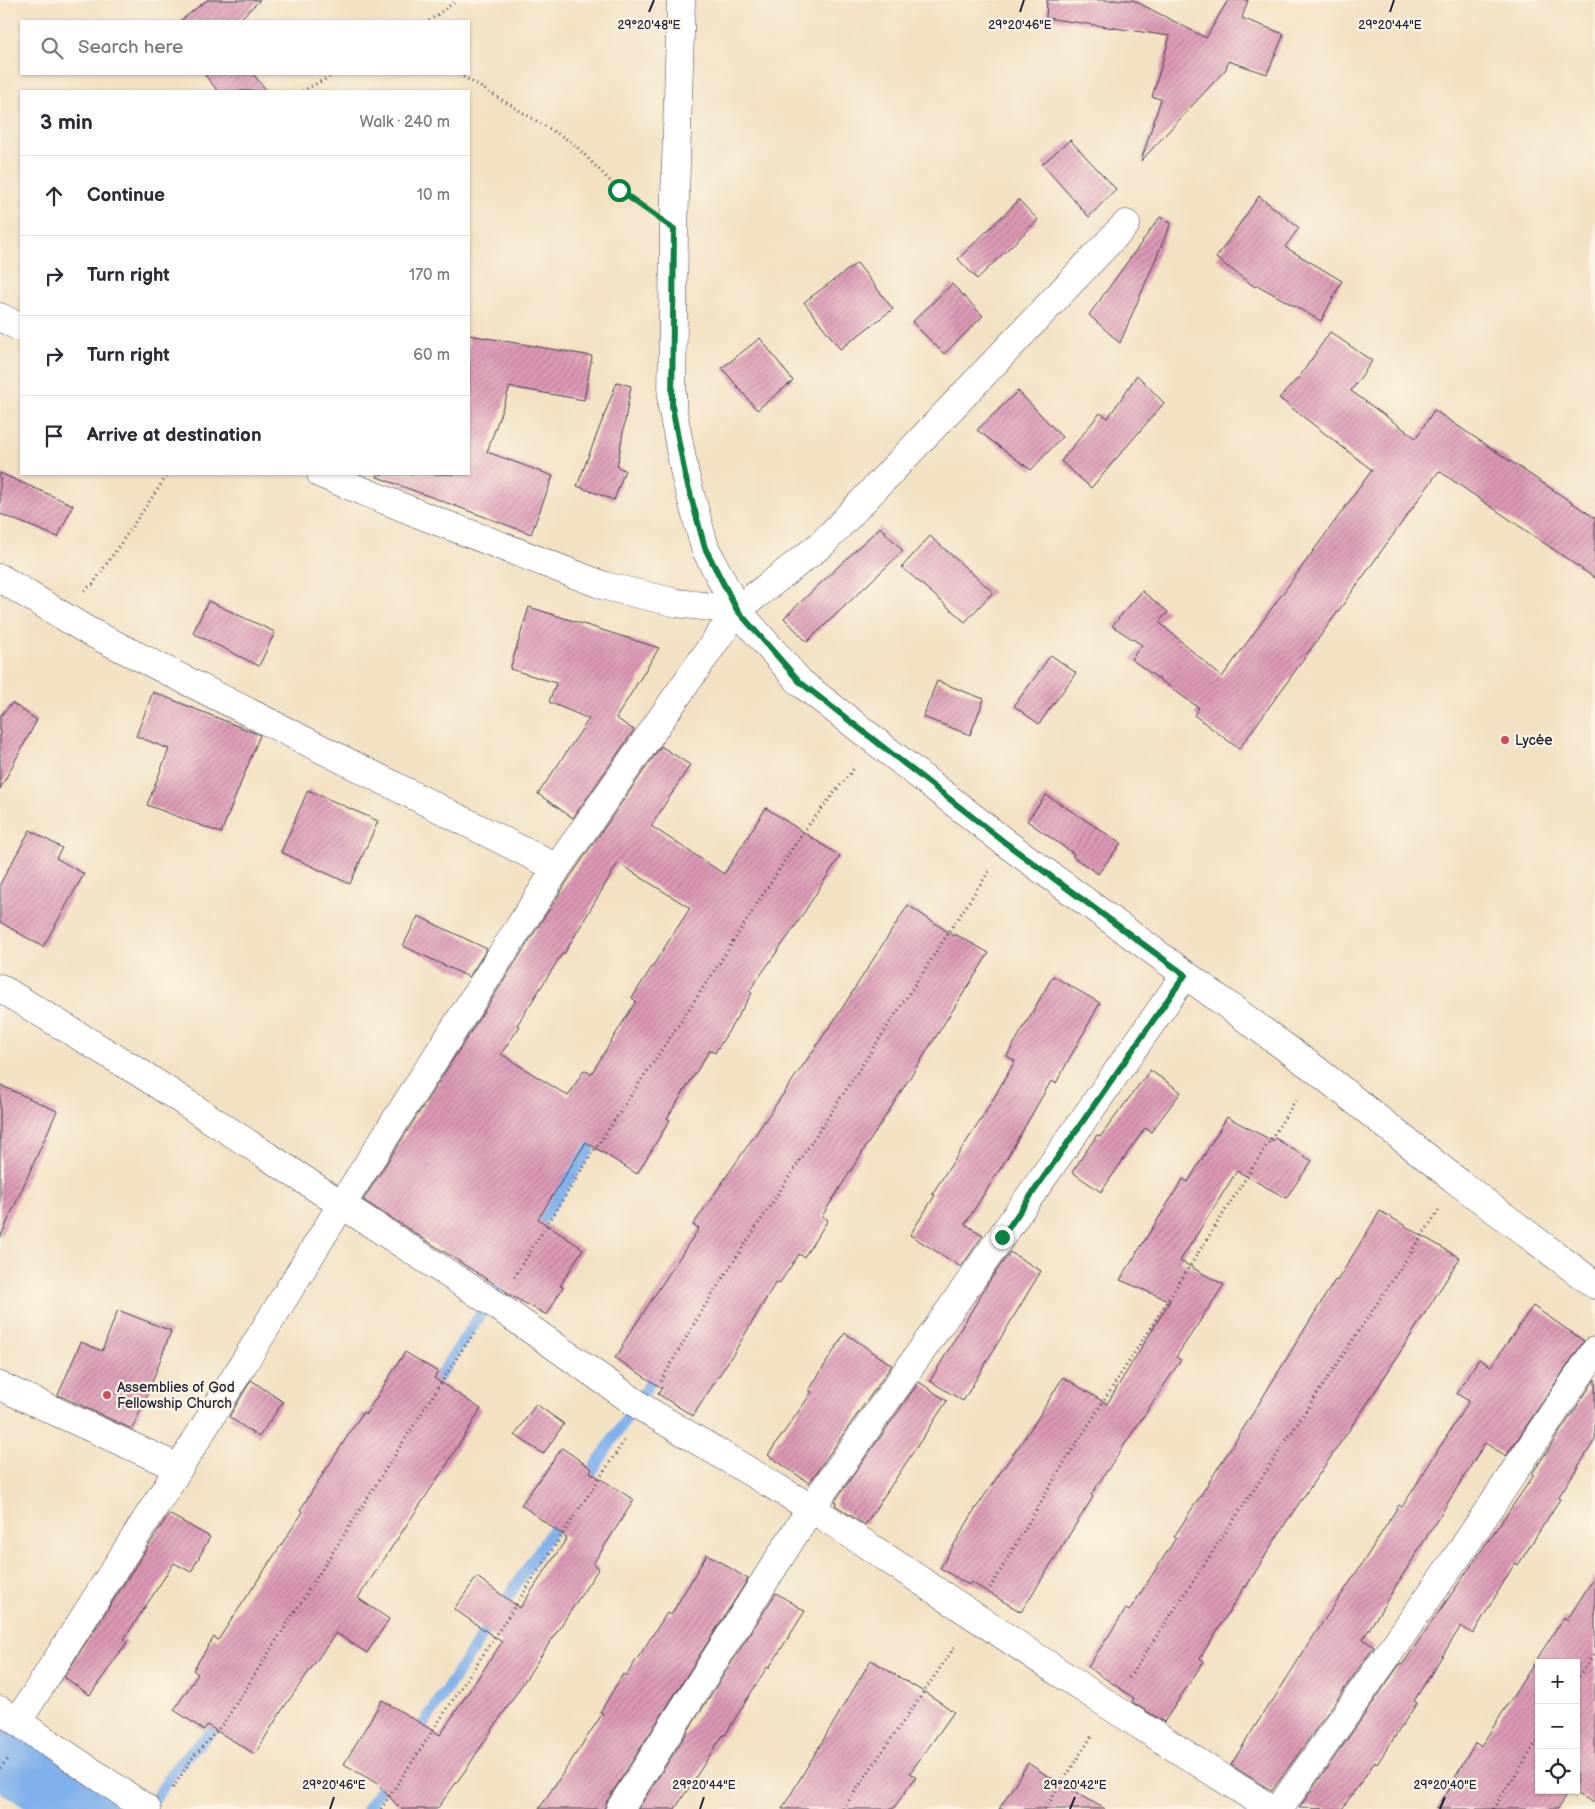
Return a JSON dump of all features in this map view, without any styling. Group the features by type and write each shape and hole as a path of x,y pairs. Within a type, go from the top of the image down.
{"street":[{"path":"681,0 674,229 672,406 685,475 705,548 737,610 800,682 1007,844 1315,1070 1458,1182 1595,1285"},
{"path":"147,1809 9,1715 179,1468 342,1204 557,868 737,610 822,544 1126,224"},
{"path":"0,317 20,327"},
{"path":"323,475 605,586 677,603 737,610"},
{"path":"0,578 88,630 557,868"},
{"path":"620,1809 811,1508 1185,975"},
{"path":"0,988 140,1073 496,1306 645,1409 811,1508 1110,1706 1271,1809"},
{"path":"1279,1809 1461,1550 1595,1351"},
{"path":"0,1386 179,1468"}],"path":[{"path":"430,20 457,0"},
{"path":"304,90 332,75"},
{"path":"461,75 573,143 619,190 674,229"},
{"path":"55,610 93,584 167,475"},
{"path":"170,1794 193,1757 223,1724 462,1350 496,1306 595,1149 713,973 803,832 841,782 877,742"},
{"path":"381,1809 645,1409 702,1310 1007,844"},
{"path":"843,1809 976,1616 990,1586 1059,1471 1315,1070"},
{"path":"1045,1809 1110,1706 1458,1182"},
{"path":"1580,1675 1595,1653"},
{"path":"1493,1809 1535,1745"}],"building":[{"path":"207,0 260,0 239,20 181,20"},
{"path":"1047,0 1133,0 1206,38 1228,0 1248,0 1242,18 1284,34 1267,74 1228,61 1226,69 1141,161 1161,99 1152,97 1170,36 1046,18"},
{"path":"205,75 254,75 266,90 217,90"},
{"path":"1070,140 1116,189 1089,217 1042,164"},
{"path":"1259,196 1299,228 1285,247 1342,281 1321,321 1257,285 1255,287 1216,258"},
{"path":"1019,200 1038,220 977,279 958,259"},
{"path":"1160,217 1171,223 1120,343 1089,315"},
{"path":"857,263 893,309 840,349 804,302"},
{"path":"952,284 983,316 944,354 912,322"},
{"path":"1330,332 1372,361 1351,391 1416,438 1434,410 1595,518 1595,578 1439,471 1239,749 1194,715 1199,708 1131,659 1142,645 1112,626 1142,591 1168,612 1159,622 1222,677 1372,470 1279,398 1300,376"},
{"path":"470,335 592,356 584,400 510,387 487,452 553,476 531,534 377,477 378,475 470,475"},
{"path":"760,338 793,381 757,410 722,368"},
{"path":"1137,375 1164,403 1091,488 1061,461 1100,413 1108,418"},
{"path":"617,382 631,386 617,467 625,470 614,500 577,486"},
{"path":"1018,391 1062,437 1031,470 977,430"},
{"path":"0,473 73,505 58,537 0,514"},
{"path":"880,527 903,551 807,642 784,618"},
{"path":"930,536 993,592 965,622 902,567"},
{"path":"208,601 275,632 259,666 193,633"},
{"path":"529,607 659,648 616,718 634,730 573,818 538,794 589,719 549,702 556,683 510,669"},
{"path":"1051,655 1076,673 1039,724 1014,706"},
{"path":"937,681 984,699 970,735 923,717"},
{"path":"153,692 260,735 221,833 147,805 169,749 136,736"},
{"path":"12,703 37,720 0,789 0,716"},
{"path":"661,746 690,765 651,826 724,874 766,808 840,856 794,928 749,991 752,993 715,1053 710,1050 667,1118 670,1120 637,1174 586,1142 538,1219 583,1249 560,1286 563,1287 547,1315 506,1293 363,1200 570,877","holes":["618,863 690,908 632,998 636,1001 591,1074 584,1070 568,1096 501,1054 520,1026 517,1025 562,954 564,954"]},
{"path":"308,790 378,821 350,884 281,852"},
{"path":"1046,795 1121,843 1098,874 1072,856 1074,854 1027,821"},
{"path":"30,830 62,848 56,858 84,874 43,947 0,922 0,884"},
{"path":"908,905 954,936 955,934 989,953 822,1216 828,1220 804,1257 799,1254 779,1284 776,1282 693,1416 658,1394 662,1388 615,1358 699,1228 693,1225 839,1013"},
{"path":"418,916 487,949 469,977 403,946"},
{"path":"1053,976 1100,1003 1056,1083 1051,1081 1007,1158 965,1224 983,1235 961,1267 910,1235 935,1195 932,1194 982,1118 1015,1061 1007,1056"},
{"path":"1150,1070 1181,1092 1151,1132 1145,1128 1101,1192 1072,1172 1097,1135 1100,1137"},
{"path":"0,1085 57,1111 0,1238"},
{"path":"1227,1117 1273,1141 1275,1138 1312,1161 1286,1198 1237,1171 1180,1261 1224,1285 1176,1357 1181,1360 1091,1495 1093,1497 1021,1612 971,1582 969,1585 940,1568 976,1508 1036,1421 1063,1377 1107,1404 1170,1301 1120,1280 1183,1179 1188,1182"},
{"path":"1380,1211 1460,1258 1371,1398 1245,1586 1200,1658 1204,1661 1164,1722 1132,1702 1134,1698 1088,1667 1126,1609 1129,1611 1176,1538 1174,1537"},
{"path":"1010,1252 1041,1271 963,1401 930,1381 988,1283"},
{"path":"1533,1306 1584,1341 1506,1456 1485,1443 1363,1639 1374,1647 1272,1791 1231,1765 1399,1505 1402,1507 1469,1401 1457,1394 1479,1359 1491,1366"},
{"path":"118,1310 171,1331 145,1401 132,1429 58,1395 81,1342 102,1351"},
{"path":"845,1333 892,1365 809,1483 768,1455 812,1392 809,1390"},
{"path":"405,1352 438,1372 434,1378 481,1409 444,1469 358,1598 389,1619 367,1653 336,1633 282,1710 255,1754 207,1725 204,1730 174,1710 198,1674 193,1670 214,1637 218,1640 303,1512 300,1510 363,1412 366,1414"},
{"path":"1595,1379 1595,1440 1518,1565 1515,1563 1473,1634 1461,1626 1414,1701 1417,1703 1377,1764 1375,1762 1342,1809 1299,1808 1400,1664 1402,1665 1534,1475 1532,1474"},
{"path":"251,1380 283,1402 259,1437 229,1417"},
{"path":"919,1382 947,1401 865,1525 835,1505 837,1502 835,1501"},
{"path":"536,1404 564,1424 543,1454 515,1435"},
{"path":"562,1448 592,1469 590,1472 634,1500 593,1564 599,1568 467,1768 437,1809 401,1809 376,1783 344,1764 382,1700 440,1735 502,1642 454,1609 477,1577 520,1608 567,1538 521,1505"},
{"path":"169,1514 210,1537 191,1572 174,1563 124,1639 127,1642 90,1695 64,1677"},
{"path":"707,1554 748,1579 607,1801 604,1809 539,1809 603,1713 600,1712 623,1674 626,1676 667,1613 671,1615"},
{"path":"1595,1576 1595,1803 1577,1794 1580,1794 1580,1659 1537,1659 1564,1617 1567,1620"},
{"path":"776,1593 805,1611 769,1668 767,1667 725,1735 723,1735 675,1809 638,1809"},
{"path":"871,1660 954,1712 910,1773 916,1777 893,1809 782,1809"},
{"path":"1535,1662 1535,1794 1567,1794 1558,1809 1437,1809 1475,1743 1481,1746"},
{"path":"1028,1763 1051,1778 1105,1809 999,1809"}],"waterway":[{"path":"533,1233 599,1134"},
{"path":"429,1392 507,1274"},
{"path":"583,1485 659,1369"},
{"path":"415,1737 561,1517"},
{"path":"148,1809 178,1765 211,1732 220,1717"},
{"path":"0,1751 88,1809"},
{"path":"367,1809 390,1775"}],"place":[{"name":"Lycée","path":"1505,740"},
{"name":"Assemblies of God Fellowship Church","path":"107,1395"}],"route":[{"path":"619,190 674,229 672,406 685,475 705,548 737,610 800,682 1007,844 1185,975 1002,1237"}]}
